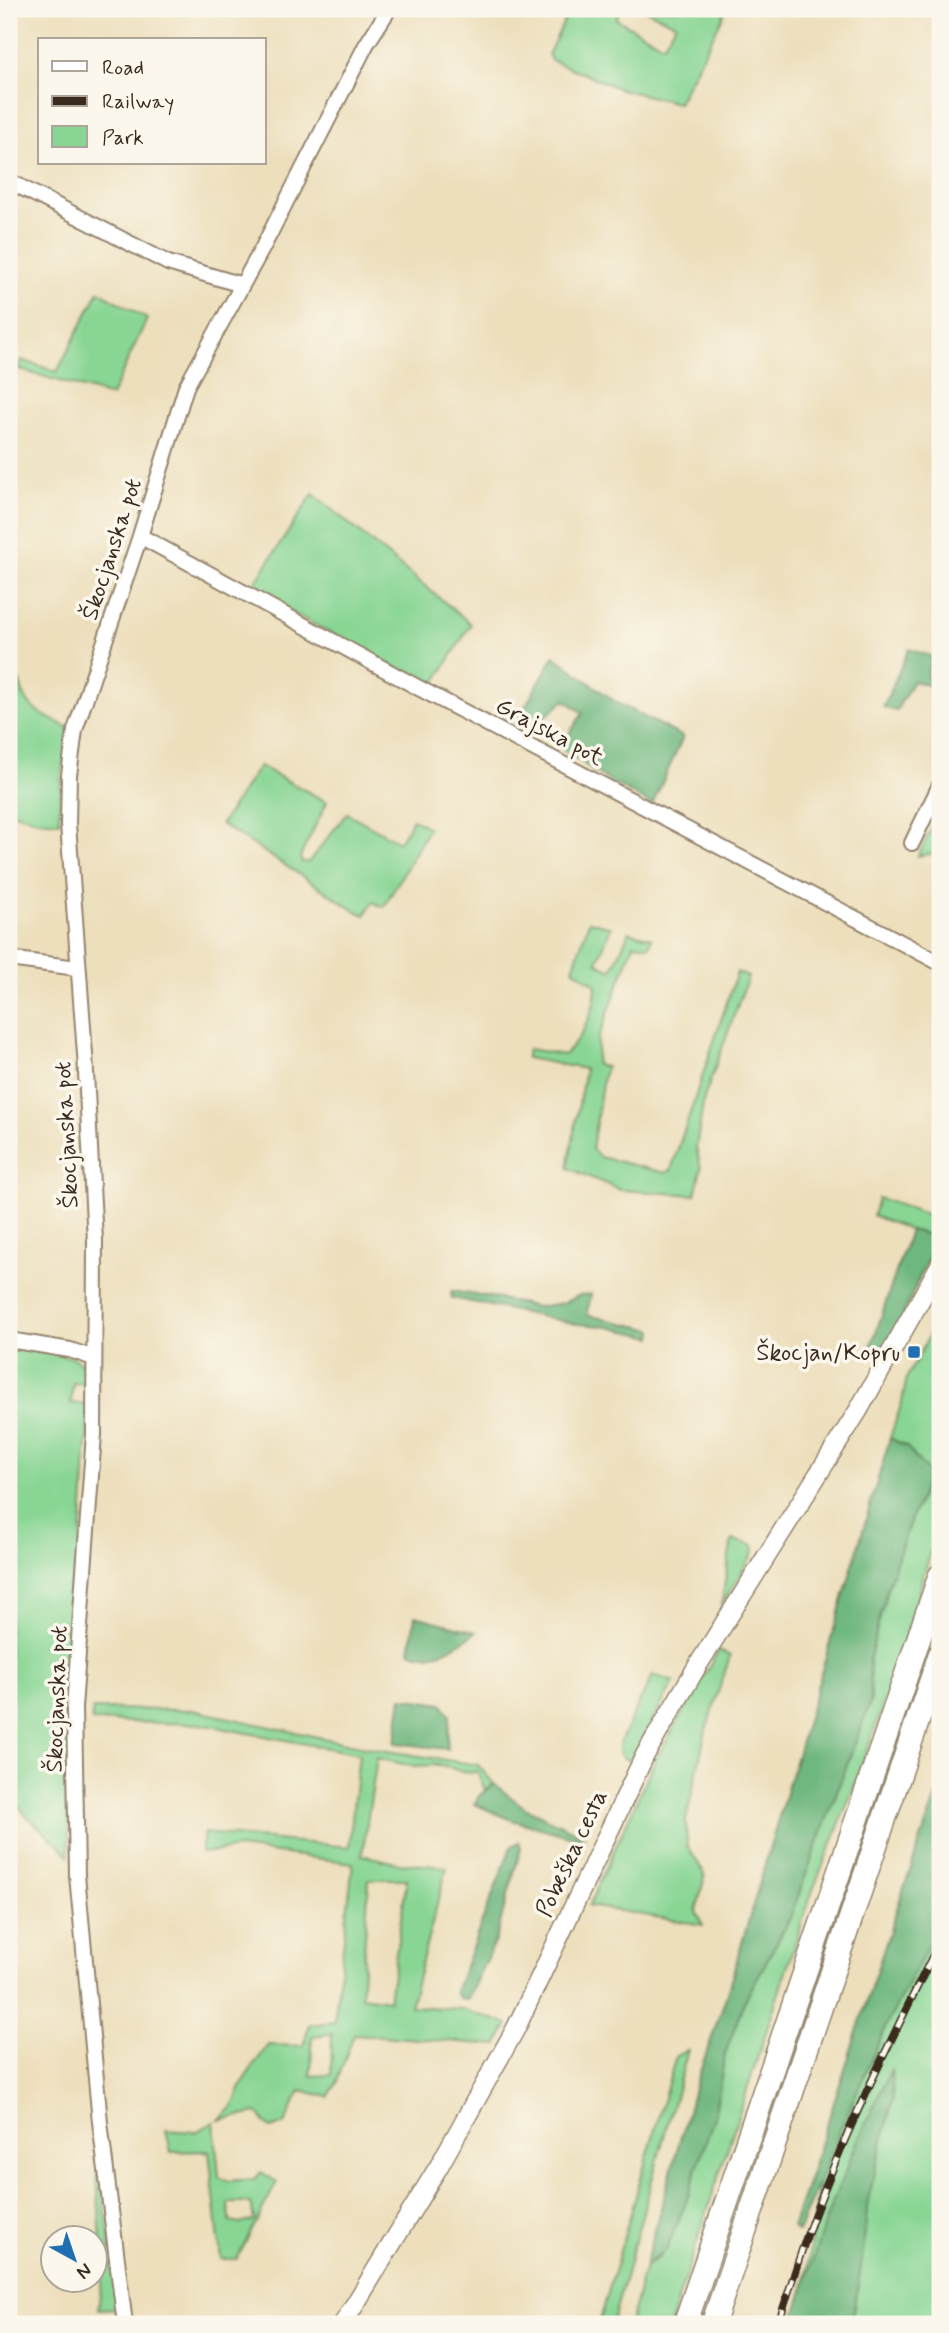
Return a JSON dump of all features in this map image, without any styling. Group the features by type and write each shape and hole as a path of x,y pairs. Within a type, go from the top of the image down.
{"highway":[{"path":"685,2324 940,1576"},
{"path":"713,2324 940,1655"}],"street":[{"name":"Škocjanska pot","path":"125,2324 100,2122 77,1875 74,1708 94,1434 95,1241 85,1054 68,824 69,775 75,730 140,536 186,387 262,249 366,45 389,9"},
{"path":"9,181 168,263 242,285"},
{"name":"Grajska pot","path":"140,536 417,687 940,963"},
{"path":"912,843 940,785"},
{"path":"9,959 77,968"},
{"name":"Pobeška cesta","path":"343,2324 439,2166 516,2028 645,1755 698,1665 858,1411 940,1265"},
{"path":"9,1340 70,1350 94,1358"}],"green space":[{"path":"570,9 621,9 616,19 663,45 676,24 643,9 722,9 724,15 678,103 620,89 551,60 548,55"},
{"path":"99,291 147,319 111,396 18,369 22,360 57,372"},
{"path":"313,494 471,624 432,688 250,590"},
{"path":"909,649 933,657 926,676 940,681 940,688 913,681 896,711 883,707"},
{"path":"554,656 617,703 683,737 652,805 563,750 562,744 583,713 565,700 529,730 512,730"},
{"path":"9,676 19,680 26,699 36,711 69,728 62,772 59,822 37,820 9,811"},
{"path":"259,766 327,802 300,857 302,862 309,862 347,813 399,842 413,819 429,828 384,907 373,902 365,915 356,911 221,824"},
{"path":"932,827 940,828 940,852 918,856"},
{"path":"589,921 611,927 597,963 612,970 629,932 652,938 649,946 634,944 598,1039 596,1065 606,1067 592,1149 600,1157 665,1173 671,1170 737,972 748,977 704,1098 696,1148 701,1168 695,1195 620,1190 568,1168 585,1069 526,1058 528,1049 564,1055 587,1023 594,1004 596,985 573,969"},
{"path":"878,1198 932,1216 940,1212 940,1226 935,1236 873,1216"},
{"path":"910,1230 935,1236 935,1243 897,1328 880,1356 868,1356"},
{"path":"451,1291 537,1307 563,1303 580,1295 591,1294 587,1315 654,1330 653,1337 452,1298"},
{"path":"940,1307 940,1520 898,1664 851,1795 811,1895 670,2324 630,2324 645,2266 660,2257 685,2205 714,2117 725,2054 744,2002 789,1920 871,1700 869,1661 887,1589 921,1497 907,1447 890,1438 907,1377 926,1342"},
{"path":"9,1346 72,1357 86,1366 90,1384 73,1383 71,1403 89,1404 69,1750 69,1855 26,1815 9,1794"},
{"path":"890,1438 907,1447 928,1472 887,1589 869,1661 871,1700 789,1920 744,2002 725,2054 714,2117 685,2205 666,2250 645,2266 694,2089 727,1994"},
{"path":"732,1540 753,1545 754,1552 721,1606"},
{"path":"415,1616 476,1632 444,1651 418,1654 410,1651"},
{"path":"719,1650 730,1656 706,1730 686,1820 687,1845 705,1875 696,1912 703,1925 589,1906 654,1762"},
{"path":"653,1675 674,1682 630,1761 621,1755 619,1744"},
{"path":"402,1698 442,1704 450,1714 447,1749 395,1743"},
{"path":"92,1709 192,1710 374,1749 478,1765 494,1784 485,1791 477,1771 471,1773 436,1765 412,1766 377,1758 362,1855 397,1863 447,1867 410,2006 461,2009 508,2024 497,2045 354,2034 336,2084 328,2097 301,2090 284,2124 271,2129 257,2113 219,2120 232,2108 245,2078 268,2045 303,2046 309,2025 334,2022 353,1863 239,1848 201,1853 204,1833 349,1847 359,1754 200,1724 92,1721","holes":["369,1879 407,1879 389,2000 361,1996","332,2034 331,2075 311,2076 312,2036"]},
{"path":"494,1784 525,1808 584,1836 576,1838 512,1820 474,1804 480,1795"},
{"path":"940,1786 940,1923 887,2024 798,2232 792,2227 901,1895"},
{"path":"940,1793 940,2324 800,2324 824,2144 901,1896"},
{"path":"519,1842 521,1848 495,1941 467,2000 459,1999 455,1992 511,1847"},
{"path":"688,2050 612,2324 599,2324 676,2056"},
{"path":"891,2070 893,2099 868,2200 862,2261 851,2324 792,2324 827,2216 857,2142"},
{"path":"214,2122 219,2177 228,2181 255,2179 261,2172 277,2182 237,2259 221,2259 209,2151 171,2152 166,2130 196,2132","holes":["229,2203 251,2203 254,2220 240,2224 230,2222"]},
{"path":"101,2171 108,2224 100,2224 97,2174"},
{"path":"108,2227 118,2308 98,2309 100,2294 108,2294"}],"railway":[{"path":"778,2324 812,2222 845,2140 940,1941"}],"place":[{"name":"Škocjan/Kopru","path":"914,1352"}]}
